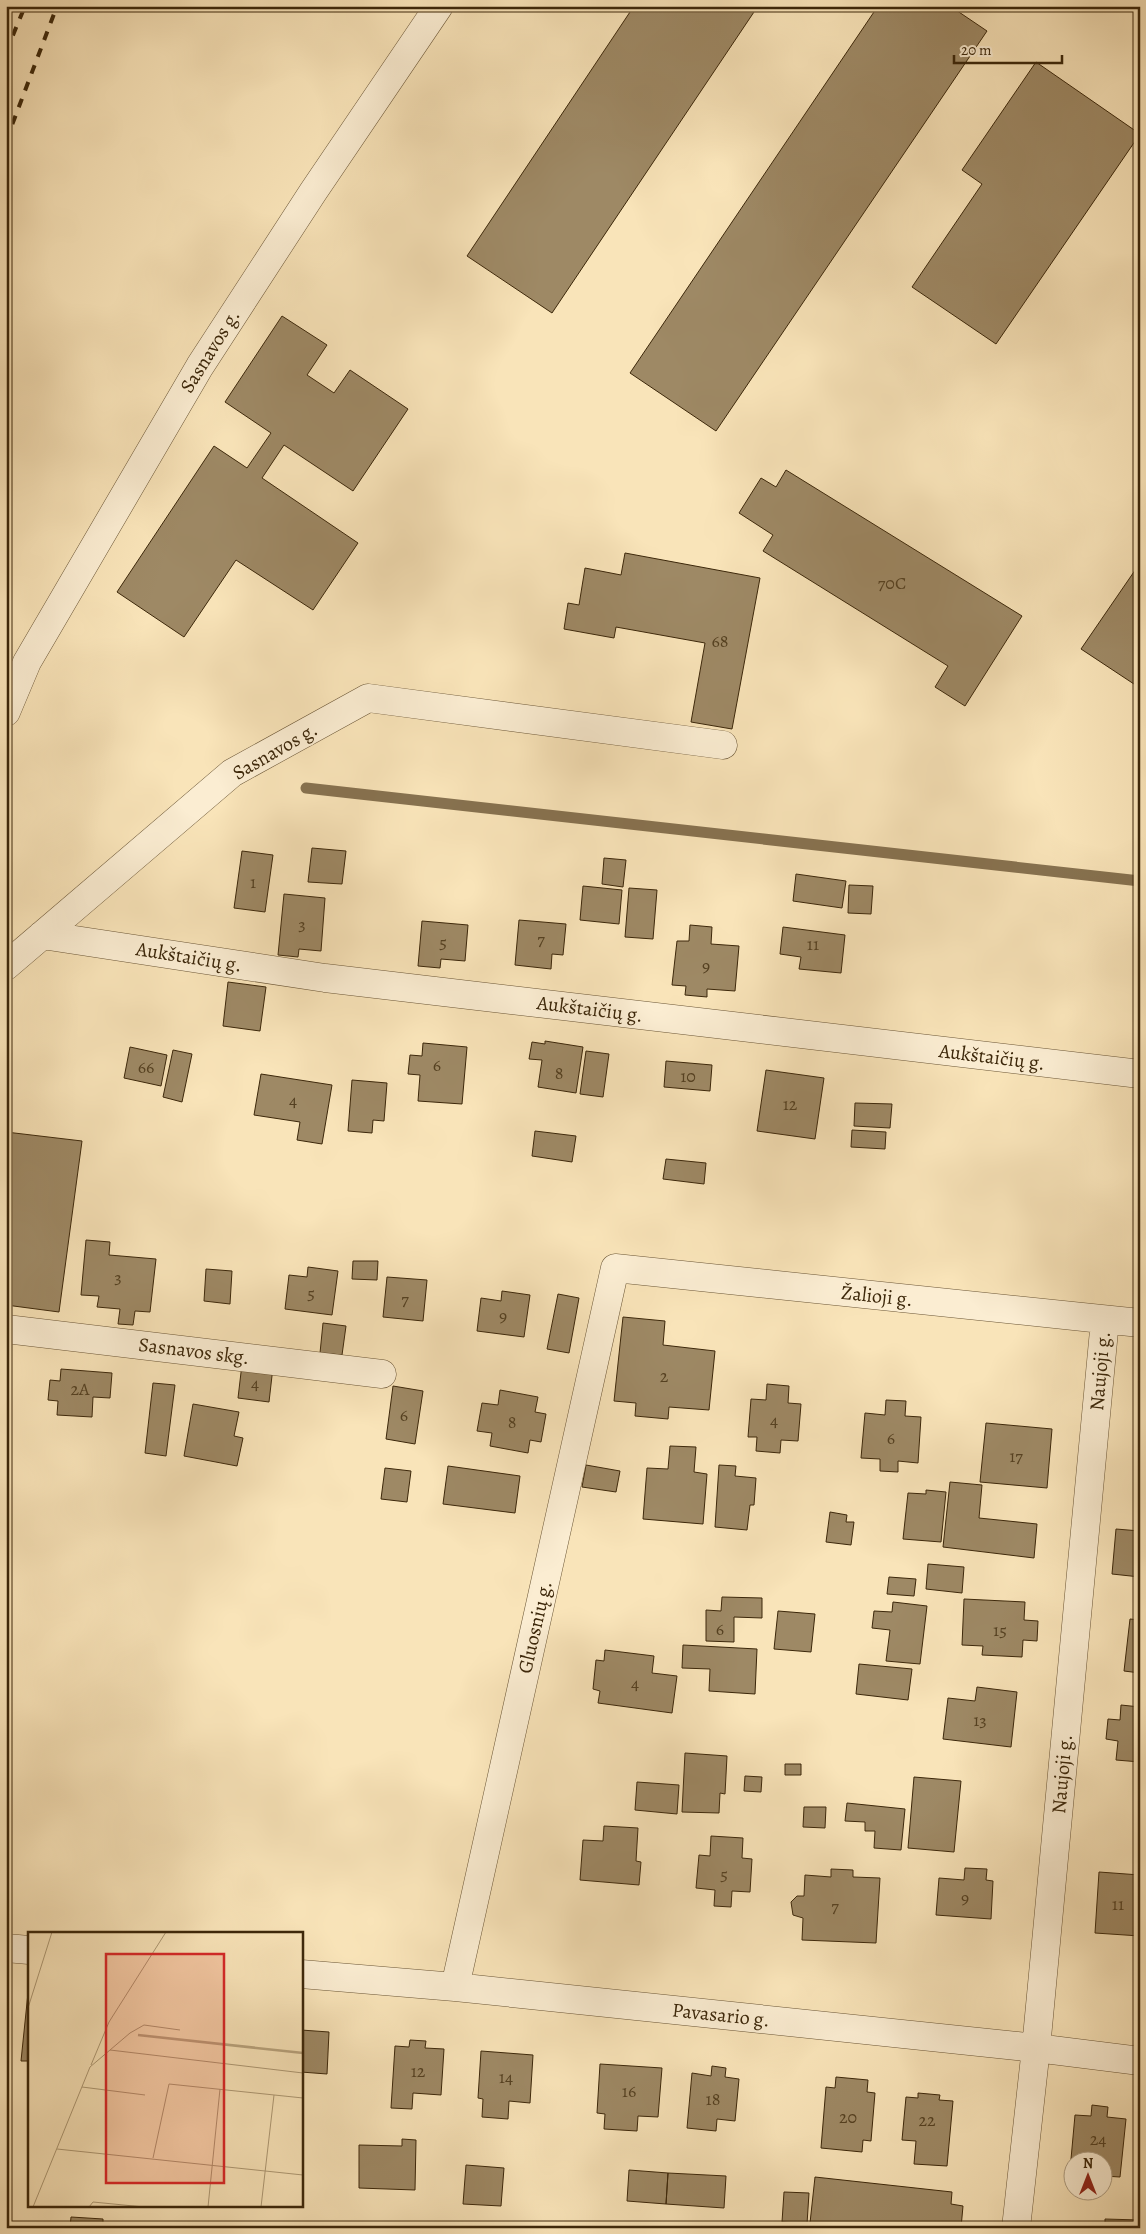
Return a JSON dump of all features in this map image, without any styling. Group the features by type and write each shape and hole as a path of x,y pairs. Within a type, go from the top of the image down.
{"street":[{"name":"Sasnavos g.","path":"6,712 27,662 200,366 313,192 439,6"},
{"name":"Sasnavos g.","path":"6,966 232,773 368,698 723,745"},
{"name":"Aukštaičių g.","path":"42,935 325,978 1140,1074"},
{"name":"Žalioji g.","path":"615,1268 1140,1324"},
{"name":"Gluosnių g.","path":"455,1987 615,1268"},
{"name":"Naujoji g.","path":"1016,2228 1036,2048 1105,1320"},
{"name":"Sasnavos skg.","path":"6,1329 382,1374"},
{"path":"6,1948 28,1950"},
{"name":"Pavasario g.","path":"302,1974 455,1987 1036,2048 1140,2061"}],"building":[{"path":"634,6 758,6 552,313 467,256"},
{"path":"878,6 950,6 987,31 716,431 630,373"},
{"path":"1036,62 1140,134 996,344 912,287 982,184 962,170"},
{"path":"282,316 327,345 307,375 334,393 350,370 408,409 353,491 284,445 262,478 358,543 313,610 236,560 184,637 117,592 214,446 247,468 271,433 225,402"},
{"path":"786,470 1022,616 965,706 935,687 948,666 763,551 773,535 739,513 761,478 776,487"},
{"path":"625,553 760,578 732,729 691,722 705,643 616,627 614,638 564,629 568,603 579,605 585,568 621,575"},
{"path":"1140,563 1140,688 1081,649"},
{"path":"312,848 346,851 342,884 308,882"},
{"path":"242,851 273,855 265,912 234,908"},
{"path":"604,858 626,860 623,887 602,884"},
{"path":"796,874 846,881 842,908 793,901"},
{"path":"849,885 873,886 871,914 848,913"},
{"path":"583,886 622,890 619,924 580,920"},
{"path":"629,888 657,890 653,939 625,937"},
{"path":"284,894 325,898 321,951 299,949 298,957 278,955"},
{"path":"519,920 566,924 563,955 552,954 551,969 515,965"},
{"path":"422,921 468,925 465,961 441,959 440,968 418,966"},
{"path":"690,925 712,927 711,944 739,946 735,991 707,989 707,997 685,995 686,986 672,985 677,941 689,941"},
{"path":"783,927 845,935 841,973 799,969 801,957 780,954"},
{"path":"228,982 266,987 260,1031 223,1026"},
{"path":"545,1041 583,1047 576,1093 538,1087 542,1060 529,1059 532,1042 545,1044"},
{"path":"423,1043 467,1047 462,1104 418,1101 420,1075 408,1074 410,1055 422,1056"},
{"path":"130,1047 167,1055 161,1086 124,1078"},
{"path":"173,1050 192,1054 182,1102 163,1097"},
{"path":"586,1051 609,1054 603,1097 580,1094"},
{"path":"666,1061 712,1065 710,1091 664,1087"},
{"path":"766,1070 824,1078 815,1139 757,1131"},
{"path":"261,1074 332,1085 322,1144 297,1140 300,1122 254,1115"},
{"path":"352,1080 387,1083 384,1121 373,1120 372,1133 348,1131"},
{"path":"855,1103 892,1104 890,1128 854,1126"},
{"path":"852,1130 886,1132 885,1149 851,1147"},
{"path":"535,1131 576,1136 572,1162 532,1156"},
{"path":"6,1132 82,1141 59,1312 6,1305"},
{"path":"666,1159 706,1163 704,1184 663,1179"},
{"path":"86,1240 110,1242 109,1255 156,1259 150,1312 135,1311 133,1325 118,1324 120,1309 97,1307 99,1296 81,1295"},
{"path":"353,1261 378,1261 377,1280 352,1279"},
{"path":"308,1267 338,1271 332,1315 285,1309 289,1275 307,1277"},
{"path":"206,1269 232,1271 230,1304 204,1301"},
{"path":"387,1277 427,1280 423,1321 383,1317"},
{"path":"502,1291 530,1295 524,1337 477,1331 481,1298 501,1301"},
{"path":"558,1294 579,1298 569,1353 547,1349"},
{"path":"623,1317 665,1321 663,1345 715,1351 709,1410 669,1407 668,1419 635,1416 636,1403 614,1401"},
{"path":"323,1323 346,1326 342,1355 320,1353"},
{"path":"242,1364 273,1367 269,1402 238,1398"},
{"path":"61,1369 112,1373 110,1398 93,1397 92,1417 57,1415 58,1401 48,1400 50,1380 60,1381"},
{"path":"153,1383 175,1385 166,1456 145,1453"},
{"path":"767,1384 789,1386 788,1403 801,1404 798,1441 781,1440 780,1453 756,1451 757,1437 748,1437 751,1399 766,1400"},
{"path":"393,1386 423,1391 415,1444 386,1439"},
{"path":"500,1390 538,1397 535,1412 546,1414 541,1442 530,1440 528,1453 490,1446 492,1433 477,1431 482,1403 498,1405"},
{"path":"886,1400 906,1401 905,1416 921,1417 918,1463 898,1461 898,1472 880,1471 880,1459 861,1458 865,1413 885,1415"},
{"path":"193,1404 239,1412 234,1436 243,1438 237,1466 184,1456"},
{"path":"986,1423 1052,1429 1047,1488 980,1482"},
{"path":"670,1446 696,1447 694,1472 707,1474 703,1524 643,1519 647,1468 668,1469"},
{"path":"586,1465 620,1471 616,1492 582,1487"},
{"path":"719,1465 736,1466 735,1476 756,1478 754,1505 750,1505 747,1530 715,1527"},
{"path":"448,1466 520,1476 515,1513 443,1504"},
{"path":"385,1468 411,1471 407,1502 381,1499"},
{"path":"950,1482 982,1485 979,1518 1037,1524 1034,1558 943,1547"},
{"path":"926,1490 946,1492 941,1542 903,1539 908,1493 926,1494"},
{"path":"830,1512 847,1515 846,1522 854,1522 851,1545 826,1542"},
{"path":"1116,1529 1140,1531 1140,1577 1112,1574"},
{"path":"928,1564 964,1567 962,1593 926,1589"},
{"path":"889,1577 916,1579 914,1596 887,1594"},
{"path":"722,1597 762,1598 762,1618 734,1617 734,1642 706,1641 706,1610 721,1611"},
{"path":"964,1599 1025,1602 1024,1620 1038,1621 1037,1641 1023,1640 1022,1657 982,1655 983,1646 962,1645"},
{"path":"893,1602 927,1606 920,1664 886,1661 890,1630 872,1628 874,1611 892,1612"},
{"path":"778,1611 815,1614 811,1652 774,1649"},
{"path":"1130,1619 1140,1620 1140,1673 1124,1671"},
{"path":"683,1645 757,1649 755,1694 709,1691 710,1669 682,1668"},
{"path":"605,1650 654,1656 652,1673 677,1676 672,1713 598,1703 600,1691 593,1689 596,1660 604,1661"},
{"path":"859,1664 912,1669 908,1700 856,1694"},
{"path":"977,1687 1017,1692 1011,1747 943,1739 948,1698 975,1701"},
{"path":"1121,1705 1140,1707 1140,1762 1116,1760 1118,1741 1106,1739 1108,1719 1120,1720"},
{"path":"685,1753 727,1756 725,1794 720,1793 719,1813 682,1812"},
{"path":"785,1764 801,1764 801,1775 785,1775"},
{"path":"745,1776 762,1777 761,1792 744,1791"},
{"path":"914,1777 961,1781 954,1852 908,1848"},
{"path":"637,1782 679,1785 677,1814 635,1810"},
{"path":"847,1803 905,1809 901,1850 874,1848 875,1831 865,1831 865,1822 845,1821"},
{"path":"804,1807 826,1807 825,1828 803,1827"},
{"path":"604,1826 638,1828 636,1861 641,1862 639,1885 580,1880 583,1840 603,1841"},
{"path":"711,1836 743,1838 742,1858 752,1859 750,1892 732,1891 731,1907 714,1906 715,1890 696,1888 699,1855 710,1856"},
{"path":"965,1868 987,1869 986,1880 993,1881 991,1919 936,1915 939,1878 964,1880"},
{"path":"831,1869 853,1870 853,1877 880,1878 876,1943 802,1940 803,1918 793,1915 791,1902 797,1896 804,1896 805,1875 831,1877"},
{"path":"1099,1872 1140,1875 1140,1936 1095,1933"},
{"path":"28,1993 28,2061 21,2061"},
{"path":"302,2030 329,2032 327,2074 302,2072"},
{"path":"410,2040 426,2041 425,2048 444,2049 441,2095 413,2093 412,2109 391,2108 395,2046 409,2047"},
{"path":"481,2051 533,2055 530,2103 509,2101 508,2119 482,2117 483,2099 478,2098"},
{"path":"600,2064 662,2068 658,2117 638,2116 637,2131 604,2129 605,2114 597,2113"},
{"path":"712,2066 726,2068 725,2077 739,2079 735,2121 717,2119 716,2131 687,2128 692,2073 711,2076"},
{"path":"836,2077 868,2080 867,2092 875,2093 871,2141 863,2140 862,2152 821,2148 826,2087 835,2088"},
{"path":"918,2093 940,2095 939,2100 953,2101 947,2166 914,2164 916,2141 902,2140 906,2097 918,2098"},
{"path":"1092,2105 1108,2107 1107,2117 1126,2119 1120,2177 1114,2177 1114,2152 1072,2152 1075,2115 1091,2116"},
{"path":"402,2139 416,2140 415,2190 359,2188 359,2145 402,2146"},
{"path":"466,2165 504,2168 501,2206 463,2204"},
{"path":"629,2170 668,2173 666,2204 627,2201"},
{"path":"668,2173 726,2176 724,2208 666,2204"},
{"path":"815,2177 952,2192 951,2204 963,2206 961,2228 853,2228 810,2223"},
{"path":"784,2192 809,2193 807,2224 782,2222"},
{"path":"71,2217 103,2219 103,2228 70,2228"},
{"path":"1105,2219 1140,2220 1140,2228 1105,2228"}],"waterway":[{"path":"306,788 1140,881"}],"railway":[{"path":"6,52 25,6"},
{"path":"6,141 57,6"}]}
